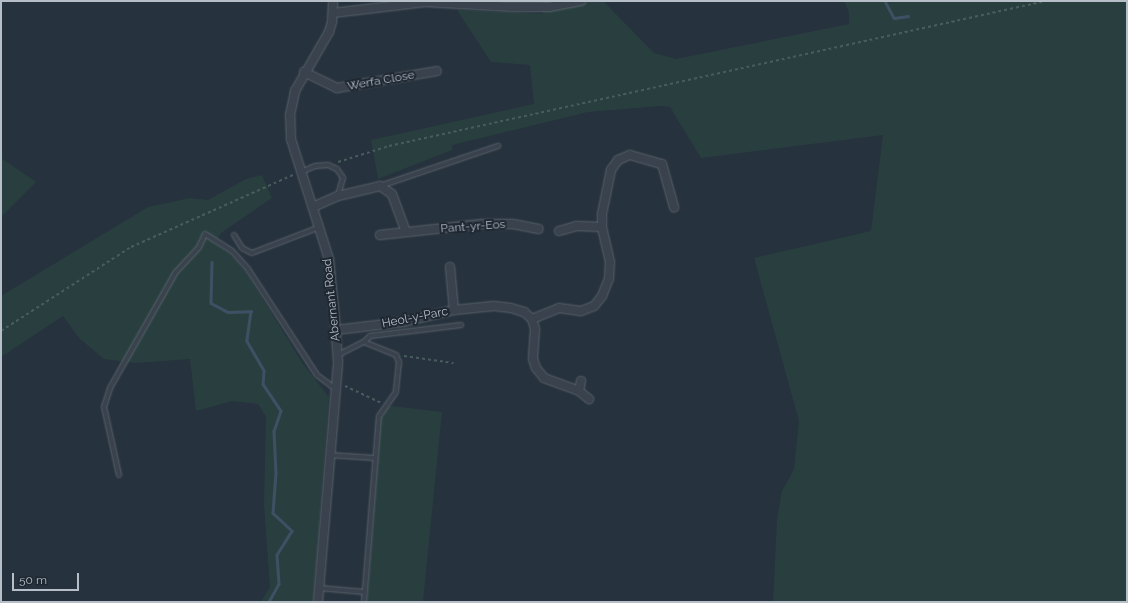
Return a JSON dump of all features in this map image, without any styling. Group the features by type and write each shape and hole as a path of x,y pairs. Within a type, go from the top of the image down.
{"street":[{"name":"Abernant Road","path":"318,602 337,356 336,330 329,259 291,140 290,115 295,91 304,72 329,32 333,13 333,1"},
{"path":"333,13 425,2 513,7 549,7 581,1"},
{"name":"Werfa Close","path":"304,72 337,88 437,71"},
{"path":"589,398 579,391 544,378 536,368 533,359 535,329 532,319 559,308 581,311 594,306 602,296 609,279 610,262 602,227 608,179 618,160 630,155 662,164 674,207"},
{"path":"313,207 338,196 380,186 392,194 406,232"},
{"name":"Pant-yr-Eos","path":"380,235 481,224 513,224 539,229"},
{"path":"559,231 576,226 602,227"},
{"path":"450,268 454,310"},
{"name":"Heol-y-Parc","path":"336,330 402,322 454,310 494,306 511,308 524,312 532,319"},
{"path":"579,391 581,381"}],"lane":[{"path":"380,186 498,146"},
{"path":"300,172 315,166 328,166 337,169 343,178 338,196"},
{"path":"234,235 242,248 252,253 320,227"},
{"path":"119,475 104,407 110,388 176,272 199,247 205,234 232,251 248,269 314,370 334,388"},
{"path":"337,356 364,342 370,336 461,325"},
{"path":"364,342 396,355 400,362 396,392 391,401 384,406 379,416 364,602"},
{"path":"329,456 375,458"},
{"path":"319,588 365,592"}],"path":[{"path":"328,166 397,144 1046,1"},
{"path":"1,331 131,247 300,172"},
{"path":"396,355 454,363"},
{"path":"334,388 344,385 379,401 384,406"}],"green space":[{"path":"542,1 603,1 654,53 676,59 849,24 849,12 844,1 1127,1 1127,602 773,602 777,519 782,491 794,469 799,421 754,258 871,231 883,135 701,158 670,107 660,106 588,112 452,145 452,150 378,179 371,140 534,104 530,65 491,62 457,10 543,14"},
{"path":"1,158 36,182 1,217"},
{"path":"262,175 272,198 221,233 215,244 229,253 246,272 303,364 329,397 313,602 261,602 270,587 264,505 266,417 258,404 232,401 196,411 190,359 135,363 104,359 79,338 63,316 1,357 1,296 148,207 190,198 208,200 246,179"},
{"path":"392,406 442,412 423,602 367,602 381,417 385,409"}],"waterway":[{"path":"885,1 894,18 908,16"},
{"path":"212,262 211,303 228,312 251,311 247,341 264,371 263,384 281,411 274,431 276,473 273,513 292,531 277,555 279,584 269,602"}]}
